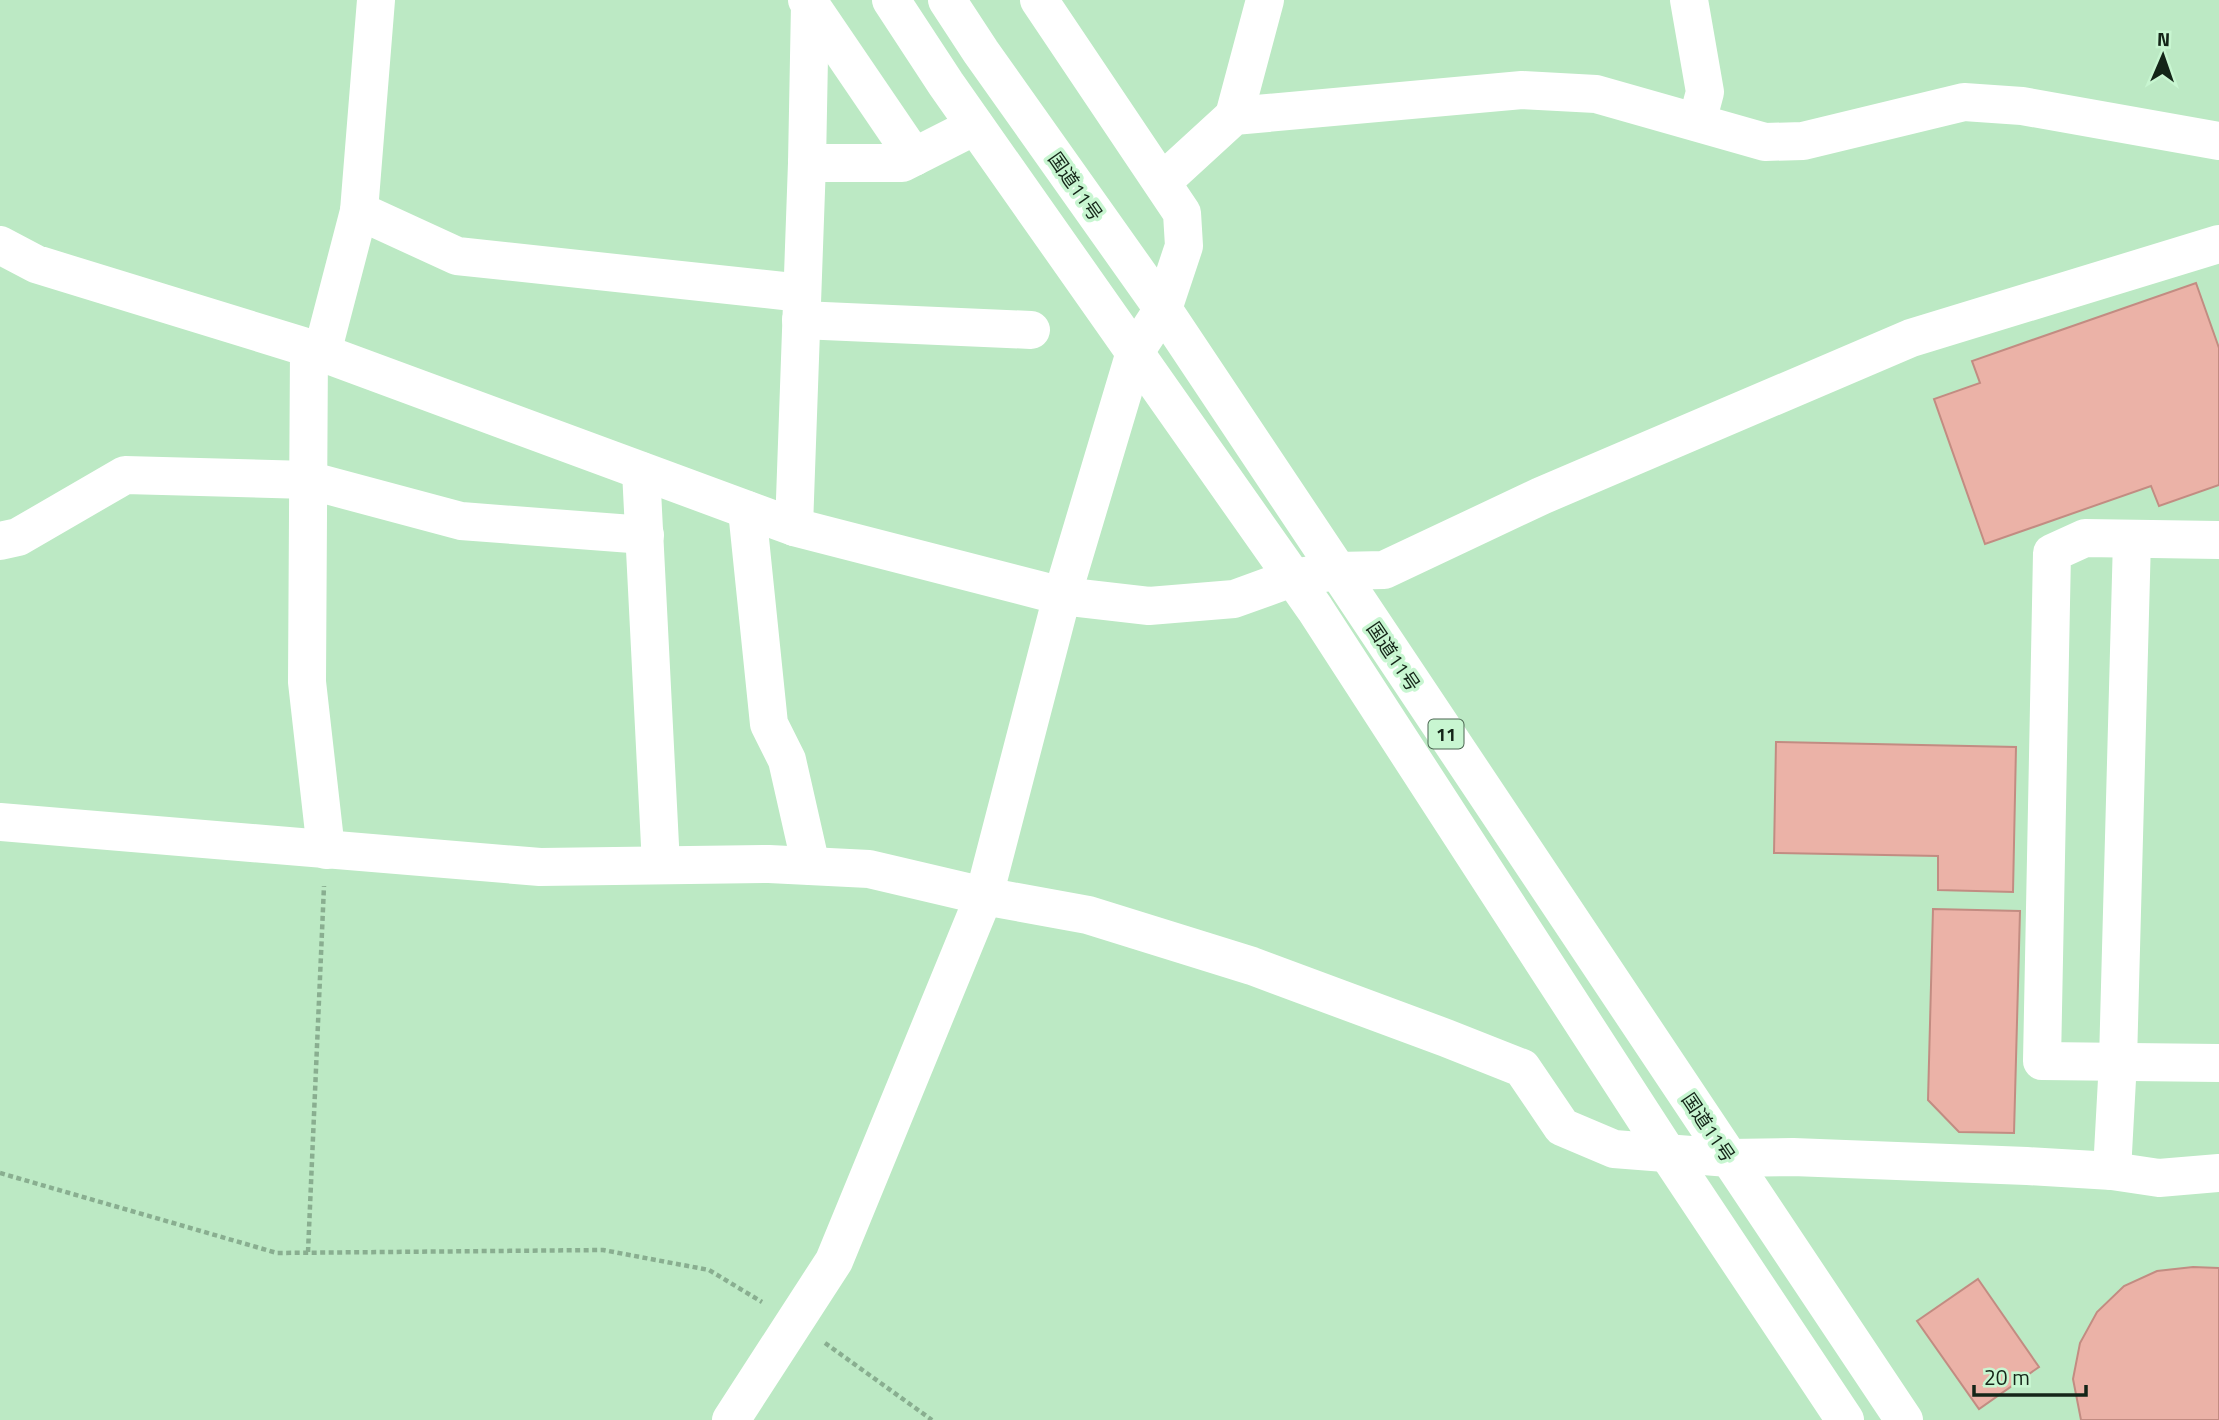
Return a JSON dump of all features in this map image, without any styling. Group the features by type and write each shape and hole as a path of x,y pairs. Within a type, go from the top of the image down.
{"main road":[{"path":"326,850 307,682 307,480 315,350 359,211 376,0"},
{"name":"国道11号","path":"891,0 975,126 1315,609 1668,1154 1845,1420"},
{"name":"国道11号","path":"947,0 1163,309 1904,1420"},
{"path":"731,1420 834,1261 984,896 1062,596 1135,352 1163,309 1184,246 1182,213 1039,0"},
{"path":"1162,182 1234,116 1265,0"},
{"path":"1689,0 1705,92 1697,122"},
{"path":"808,2 914,157"},
{"path":"794,527 807,163 808,2"},
{"path":"1234,116 1522,90 1596,94 1765,142 1803,141 1964,102 2022,106 2219,141"},
{"path":"807,163 902,163 975,126"},
{"path":"359,211 457,256 802,307 1031,330"},
{"path":"0,245 36,264 315,350 794,527 1062,596 1149,606 1234,599 1292,578 1338,571 1384,570 1541,496 1912,338 2216,254"},
{"path":"641,471 661,865"},
{"path":"0,541 18,537 125,475 307,480 461,521 645,535"},
{"path":"747,510 769,724 787,760 811,866"},
{"path":"2219,540 2085,538 2052,553 2042,1061 2219,1063"},
{"path":"2112,1171 2118,1061 2132,539"},
{"path":"0,822 540,867 769,864 869,869 984,896 1088,915 1252,966 1433,1034 1522,1068 1562,1127 1614,1149 1729,1158 1793,1157 2112,1171 2158,1178 2219,1173"}],"path":[{"path":"308,1252 326,850"},
{"path":"0,1173 277,1253 603,1250 709,1270 795,1321 932,1420"}],"building":[{"path":"2196,283 2219,348 2219,485 2159,506 2151,486 1985,544 1934,399 1980,383 1972,361"},
{"path":"1776,742 2016,747 2013,892 1938,890 1938,856 1774,853"},
{"path":"1933,909 2020,911 2014,1133 1959,1132 1928,1100"},
{"path":"2193,1267 2219,1268 2219,1420 2081,1420 2073,1379 2080,1343 2097,1312 2124,1286 2157,1271"},
{"path":"1978,1279 2039,1367 1979,1409 1917,1321"}]}
